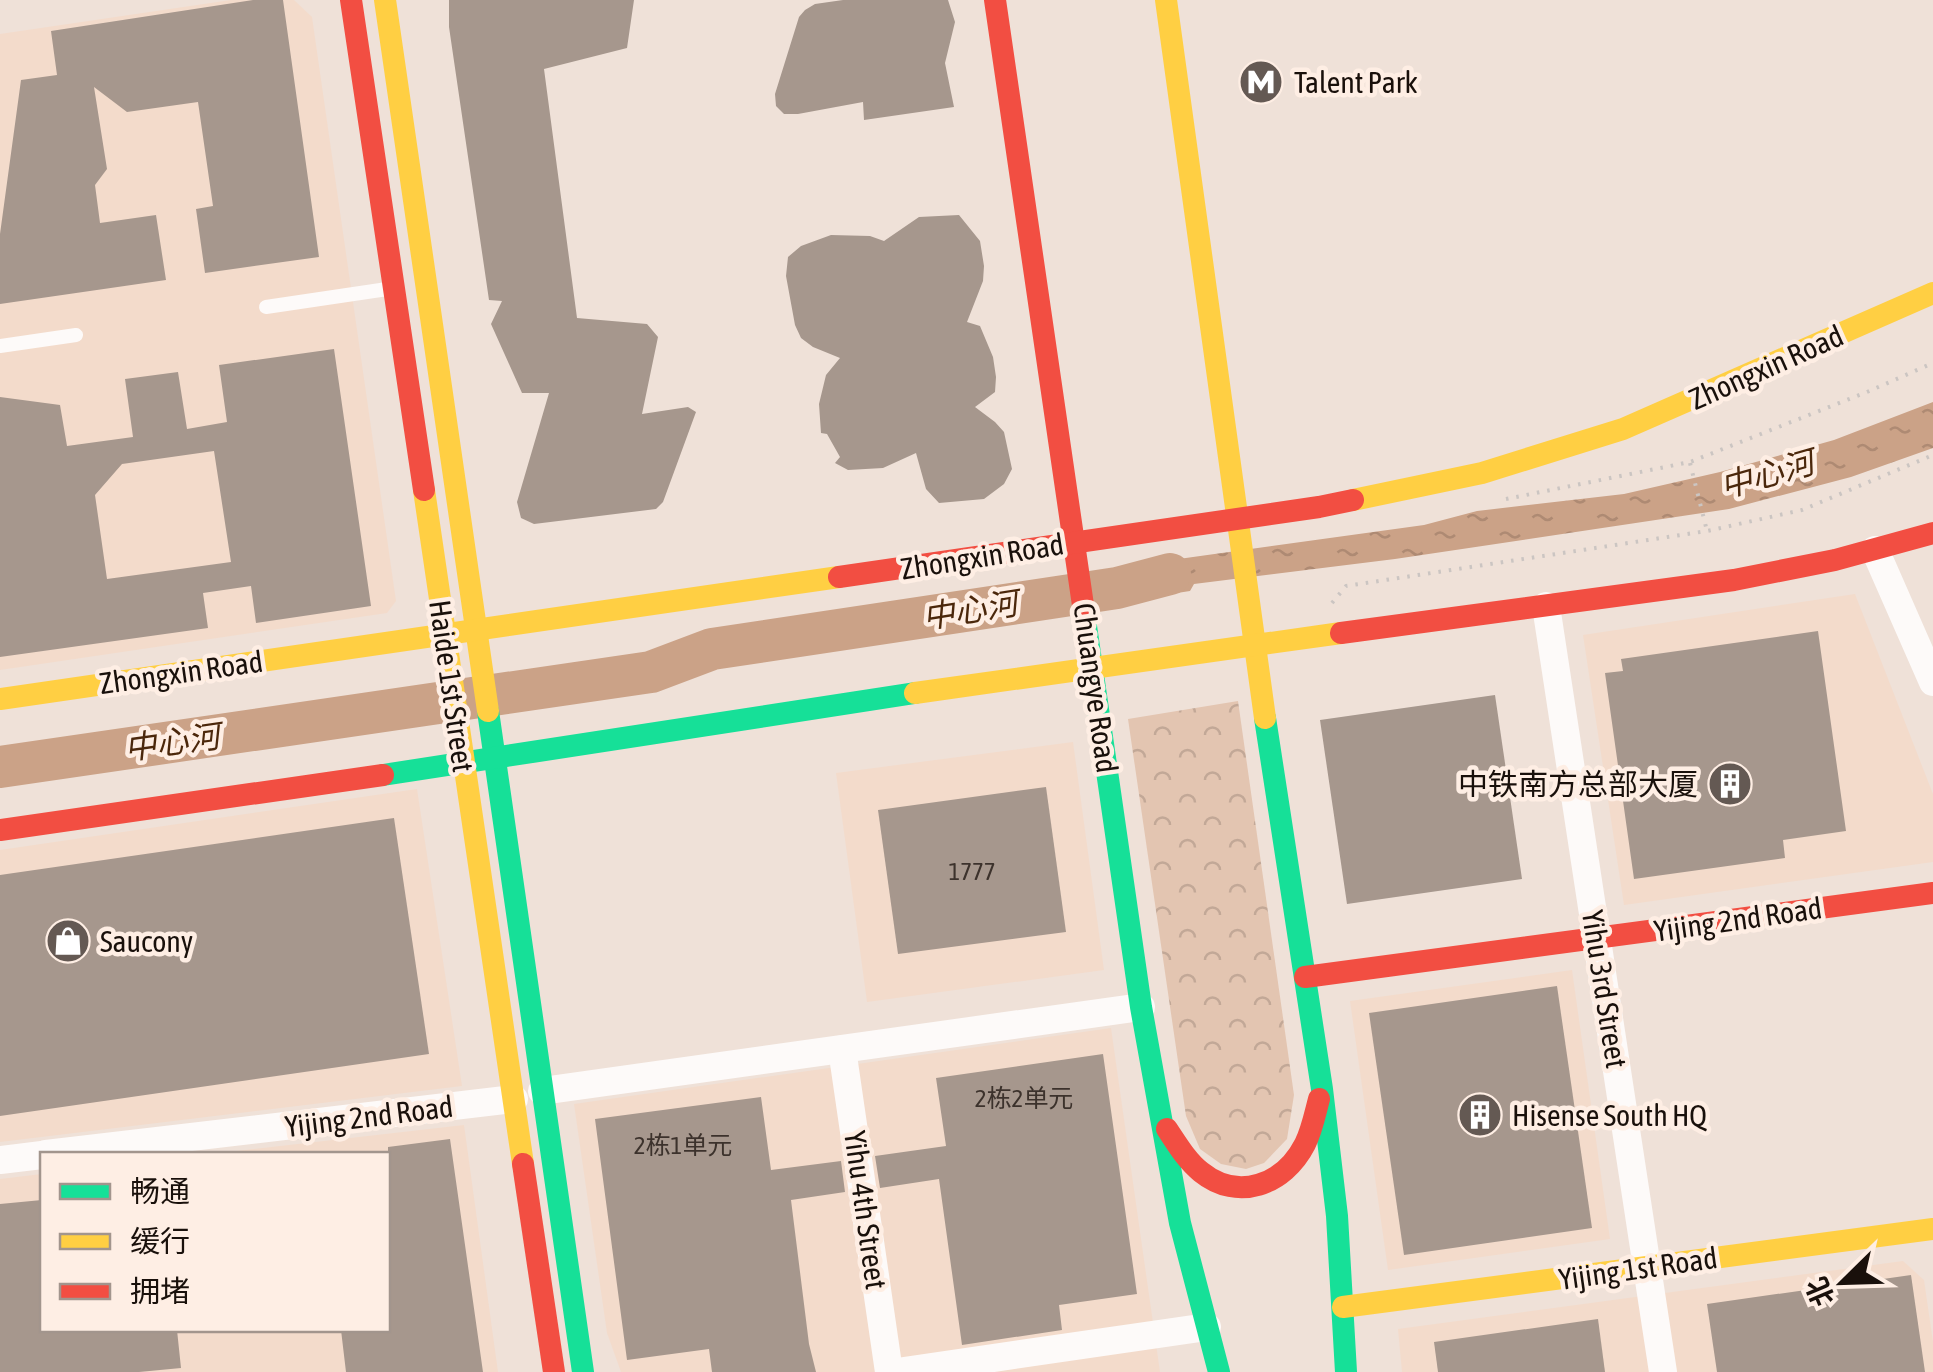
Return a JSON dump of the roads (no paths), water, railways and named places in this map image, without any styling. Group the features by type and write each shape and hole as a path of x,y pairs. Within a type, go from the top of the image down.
{"main road":[{"name":"Haide 1st Street","path":"350,0 554,1372"},
{"name":"Haide 1st Street","path":"385,0 582,1372"},
{"name":"Chuangye Road","path":"995,0 1141,1007 1180,1223 1219,1372"},
{"path":"1166,0 1250,620 1322,1089 1336,1216 1346,1372"},
{"name":"Zhongxin Road","path":"0,699 446,646 1237,525 1376,497 1482,473 1623,429 1933,293"},
{"path":"1860,325 1933,306"},
{"path":"0,830 462,752 494,759 622,740 1091,658 1254,645 1734,580 1875,550 1933,533"},
{"name":"Yijing 2nd Road","path":"1305,977 1933,892"},
{"path":"1160,1118 1202,1174 1238,1189 1258,1188 1277,1179 1305,1144 1322,1089"},
{"name":"Yijing 1st Road","path":"1343,1307 1933,1229"}],"street":[{"path":"1875,550 1933,682"},
{"name":"Yihu 3rd Street","path":"1546,606 1663,1372"},
{"path":"542,1091 1141,1007"},
{"name":"Yihu 4th Street","path":"842,1049 889,1372"},
{"name":"Yijing 2nd Road","path":"69,1152 514,1099"},
{"name":"Yijing 2nd Road","path":"0,1160 40,1155"},
{"path":"897,1372 1206,1328"}],"lane":[{"path":"266,306 394,288"},
{"path":"0,346 76,334"}],"water":[{"path":"1933,402 1933,448 1851,477 1729,509 1395,559 1194,584 1190,591 1119,602 1114,568 1424,525 1477,511 1624,494 1834,440"}],"waterway":[{"name":"中心河","path":"0,767 651,672 712,649 1117,588 1170,574"}],"place":[{"name":"Talent Park","path":"1261,82"},
{"name":"中铁南方总部大厦","path":"1730,784"},
{"name":"Saucony","path":"68,941"},
{"name":"Hisense South HQ","path":"1480,1115"}]}
